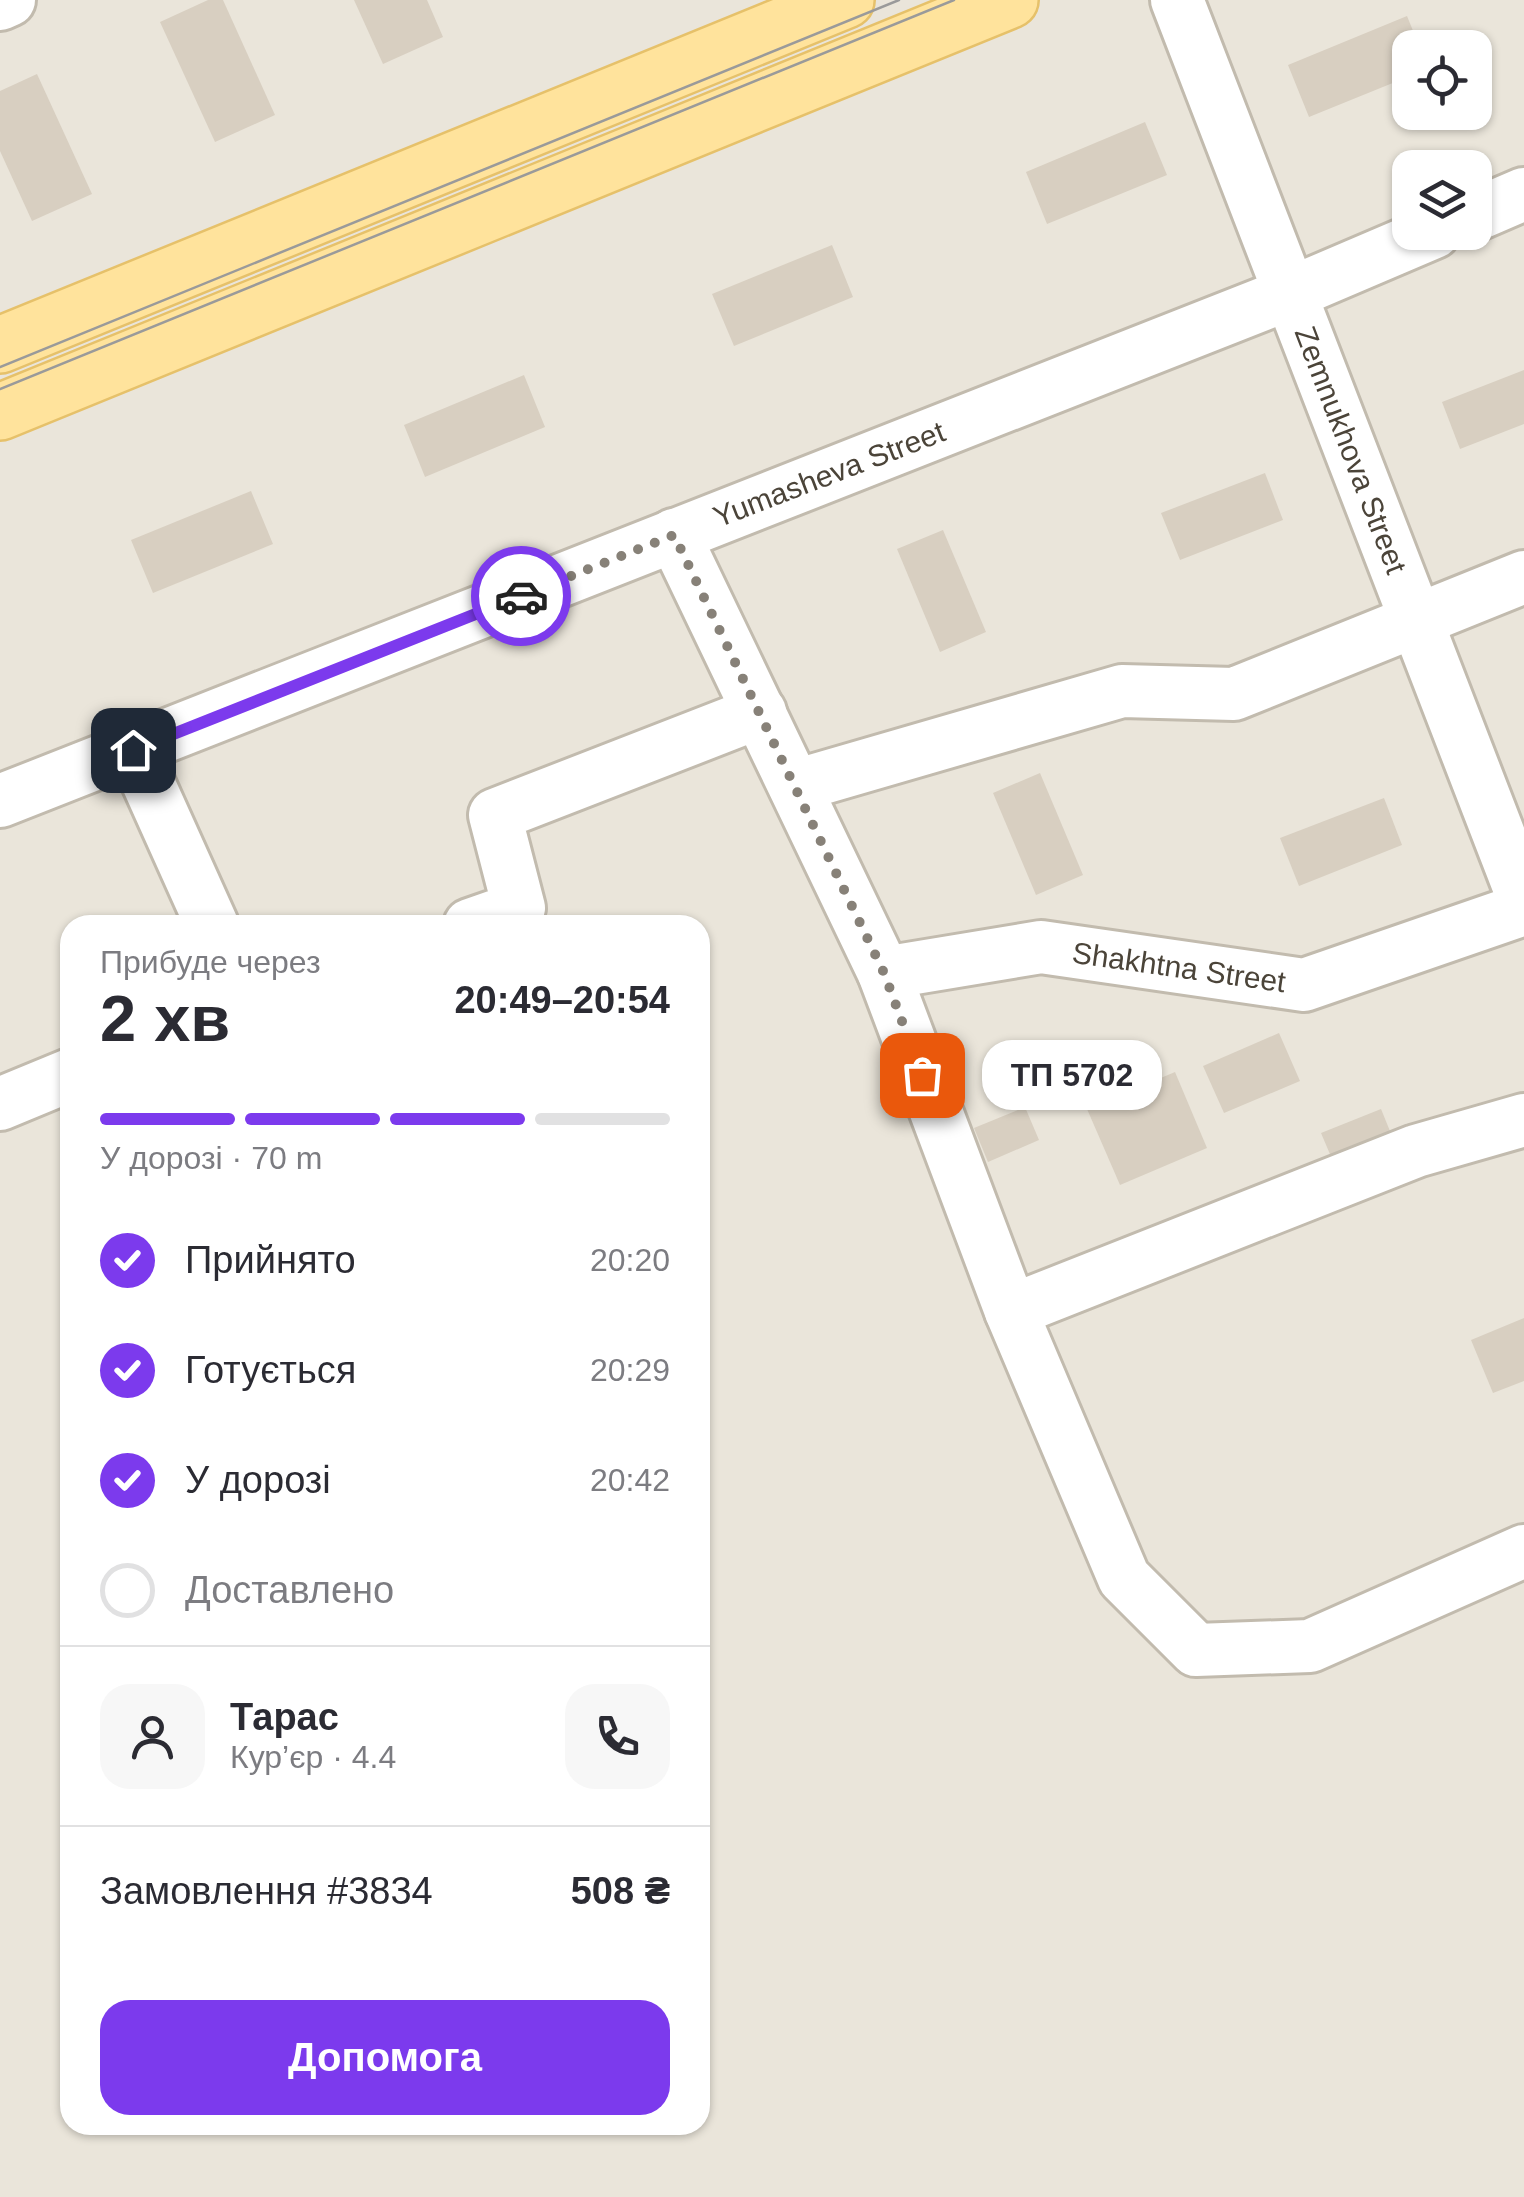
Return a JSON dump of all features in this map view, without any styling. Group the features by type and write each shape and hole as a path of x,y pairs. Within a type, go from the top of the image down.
{"main road":[{"path":"0,345 846,0"},
{"path":"0,412 1010,0"}],"street":[{"path":"0,4 9,0"},
{"name":"Zemnukhova Street","path":"1178,0 1524,900"},
{"path":"1492,208 1524,194"},
{"name":"Yumasheva Street","path":"0,801 1292,293 1392,250"},
{"path":"674,535 884,973 1011,1311 1124,1578 1196,1650 1310,1646 1524,1551"},
{"path":"795,786 1122,691 1234,694 1524,577"},
{"path":"499,915 519,908 496,814 760,712"},
{"path":"133,750 207,915"},
{"name":"Shakhtna Street","path":"884,973 1042,948 1304,985 1524,909"},
{"path":"0,1104 60,1079"},
{"path":"1011,1311 1416,1151 1524,1120"}],"shaded area":[{"path":"0,0 1524,0 1524,2197 0,2197"}],"building":[{"path":"208,0 223,0 275,115 215,142 160,22"},
{"path":"354,0 427,0 443,37 383,64"},
{"path":"1407,16 1413,30 1392,30 1392,83 1309,117 1288,65"},
{"path":"37,74 92,194 32,221 0,151 0,91"},
{"path":"1145,122 1167,175 1047,224 1026,172"},
{"path":"832,245 853,297 734,346 712,294"},
{"path":"1524,370 1524,424 1460,449 1442,402"},
{"path":"524,375 545,427 425,477 404,425"},
{"path":"1265,473 1283,520 1180,560 1161,513"},
{"path":"251,491 273,544 153,593 131,540"},
{"path":"943,530 986,632 940,652 897,549"},
{"path":"1040,773 1083,875 1036,895 993,793"},
{"path":"1384,798 1402,845 1299,886 1280,838"},
{"path":"1279,1033 1300,1081 1224,1113 1203,1066"},
{"path":"1175,1072 1207,1148 1120,1185 1087,1109"},
{"path":"1025,1107 1039,1140 988,1162 974,1128"},
{"path":"1381,1109 1394,1141 1335,1166 1321,1133"},
{"path":"1524,1318 1524,1381 1493,1393 1471,1340"}],"tram line":[{"path":"0,367 899,0"},
{"path":"0,389 954,0"}],"way so far":[{"path":"521,596 674,535 884,973 922,1075"}],"place":[{"name":"ТП 5702","path":"922,1075"}],"route":[{"path":"133,750 521,596"}]}
